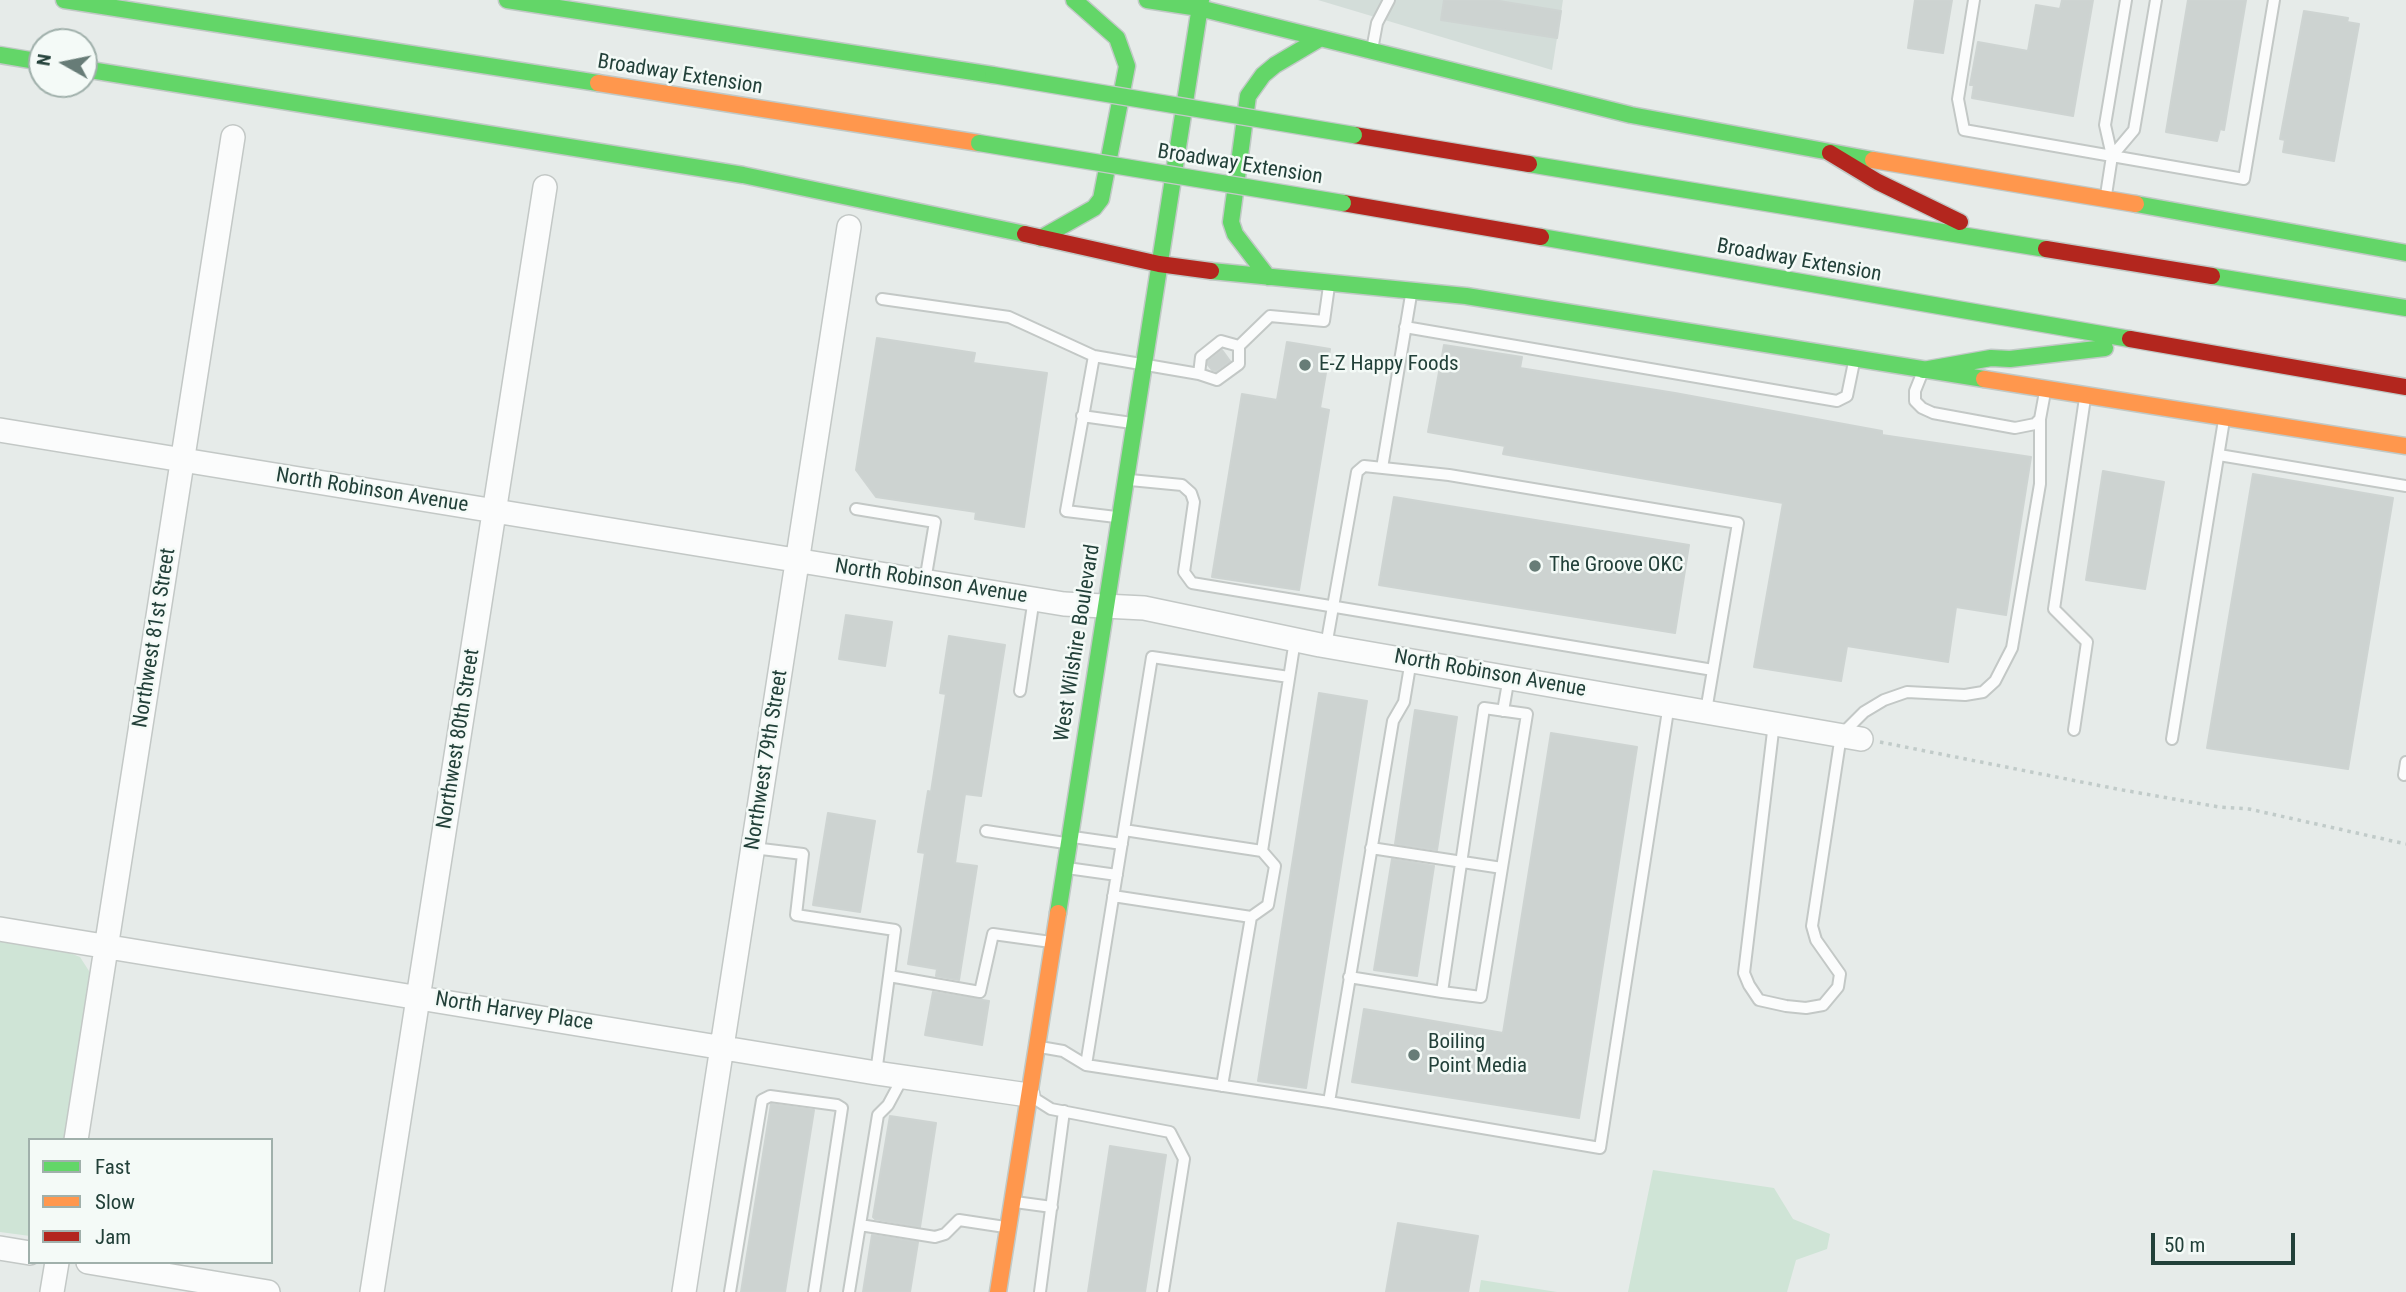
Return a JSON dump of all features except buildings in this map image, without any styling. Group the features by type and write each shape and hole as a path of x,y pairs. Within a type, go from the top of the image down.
{"main road":[{"name":"Broadway Extension","path":"64,0 979,143 1343,203 2406,387"},
{"path":"507,0 993,75 2406,308"},
{"path":"1041,238 1094,208 1101,199 1127,66 1117,38 1074,0"},
{"path":"1147,0 1200,4 1319,39 1631,115 1830,153 2105,198 2406,253"},
{"name":"West Wilshire Boulevard","path":"998,1292 1200,4"},
{"path":"1268,277 1235,234 1231,222 1248,96 1263,75 1275,65 1319,39"},
{"path":"0,55 28,60"},
{"path":"98,71 743,175 912,209 1159,264 1466,296 2406,446"},
{"path":"1830,153 1878,182 1997,240"},
{"path":"1923,370 1991,358 2010,359 2148,344"}],"street":[{"name":"Northwest 81st Street","path":"76,1138 233,137"},
{"name":"Northwest 80th Street","path":"372,1292 545,187"},
{"name":"Northwest 79th Street","path":"684,1292 849,227"},
{"name":"North Robinson Avenue","path":"0,430 1064,604 1144,608 1326,646 1851,737"},
{"name":"North Harvey Place","path":"0,929 876,1073 1028,1095"},
{"path":"0,1248 28,1253"},
{"path":"52,1292 57,1264"},
{"path":"101,1264 268,1292"}],"lane":[{"path":"1372,52 1377,23 1389,0"},
{"path":"1974,0 1958,99 1964,130 2244,178 2274,0"},
{"path":"2105,198 2112,156 2105,125 2126,0"},
{"path":"2112,156 2134,130 2156,0"},
{"path":"882,299 1009,317 1094,356 1199,373 1217,380 1240,364 1239,346 1270,316 1324,321 1329,283"},
{"path":"1382,468 1411,291"},
{"path":"1405,327 1837,401 1847,396 1854,358"},
{"path":"1199,373 1201,357 1221,341 1239,346"},
{"path":"1094,356 1066,511 1119,517"},
{"path":"1923,370 1915,391 1915,401 1933,413 2015,428 2035,424 2040,419"},
{"path":"1774,723 1744,973 1759,1000 1806,1008 1823,1006 1838,987 1840,974 1816,940 1812,926 1851,737 1864,712 1884,699 1906,692 1965,695 1983,692 1995,681 2012,648 2015,635 2040,484 2040,419 2045,389"},
{"path":"2074,730 2087,642 2054,609 2085,395"},
{"path":"1083,416 1133,423"},
{"path":"2172,739 2225,417"},
{"path":"2219,455 2406,486"},
{"path":"1326,646 1357,472 1364,466 1450,475 1738,523 1706,711"},
{"path":"1125,479 1182,485 1191,493 1194,502 1184,572 1192,583 1713,670"},
{"path":"856,509 935,522 925,581"},
{"path":"1020,691 1034,598"},
{"path":"1262,851 1295,640"},
{"path":"1086,1065 1152,657 1289,677"},
{"path":"1329,1102 1393,721 1404,702 1411,660"},
{"path":"1503,711 1509,677"},
{"path":"1036,1046 1063,1051 1086,1065 1329,1102 1600,1148 1669,704"},
{"path":"1349,977 1442,992 1481,997 1527,715 1484,708 1442,992"},
{"path":"2404,775 2406,762"},
{"path":"1124,830 1262,851 1275,866 1268,905 1251,918 1222,1086"},
{"path":"986,831 1122,844"},
{"path":"753,848 803,854 796,915 895,930 876,1073"},
{"path":"1371,848 1502,868"},
{"path":"1064,867 1117,875"},
{"path":"1113,896 1251,918"},
{"path":"889,976 981,992 993,934 1052,943"},
{"path":"849,1292 878,1115 888,1105 903,1077"},
{"path":"1028,1095 1051,1109 1170,1132 1184,1159 1163,1292"},
{"path":"730,1292 762,1100 770,1096 837,1105 842,1108 814,1292"},
{"path":"1040,1292 1064,1111"},
{"path":"1012,1202 1052,1207"},
{"path":"860,1225 935,1237 945,1234 959,1220 1008,1228"}],"path":[{"path":"1851,737 2117,789 2219,807 2249,809 2406,844"}],"shaded area":[{"path":"1318,0 1563,0 1552,70"}],"green space":[{"path":"0,941 80,957 89,971 89,981 66,1138 28,1138 28,1236 0,1232"},
{"path":"1653,1170 1774,1188 1793,1219 1830,1234 1827,1249 1796,1260 1787,1292 1628,1292"},
{"path":"1481,1280 1557,1292 1479,1292"}],"traffic: fast":[{"path":"64,0 598,83"},
{"path":"507,0 993,75"},
{"path":"1041,238 1094,208 1101,199 1127,66 1117,38 1074,0"},
{"path":"1147,0 1199,8 1631,115 1873,160"},
{"path":"1058,913 1201,0"},
{"path":"1268,277 1235,234 1231,222 1248,96 1263,75 1275,65 1319,39"},
{"path":"0,55 28,60"},
{"path":"98,71 743,175 1025,234"},
{"path":"993,75 1354,135"},
{"path":"979,143 1343,203"},
{"path":"1529,164 2046,249"},
{"path":"2136,204 2406,253"},
{"path":"1541,237 2130,339"},
{"path":"1211,271 1466,296 1984,379"},
{"path":"2212,276 2406,308"},
{"path":"1923,370 1991,358 2010,359 2105,348"}],"traffic: slow":[{"path":"598,83 979,143"},
{"path":"1873,160 2136,204"},
{"path":"1984,379 2406,446"},
{"path":"998,1292 1058,913"}],"traffic: jam":[{"path":"1354,135 1529,164"},
{"path":"1830,153 1878,182 1960,222"},
{"path":"1343,203 1541,237"},
{"path":"1025,234 1159,264 1211,271"},
{"path":"2046,249 2212,276"},
{"path":"2130,339 2406,387"}],"place":[{"name":"E-Z Happy Foods","path":"1305,365"},
{"name":"The Groove OKC","path":"1535,566"},
{"name":"Boiling Point Media","path":"1414,1055"}]}
